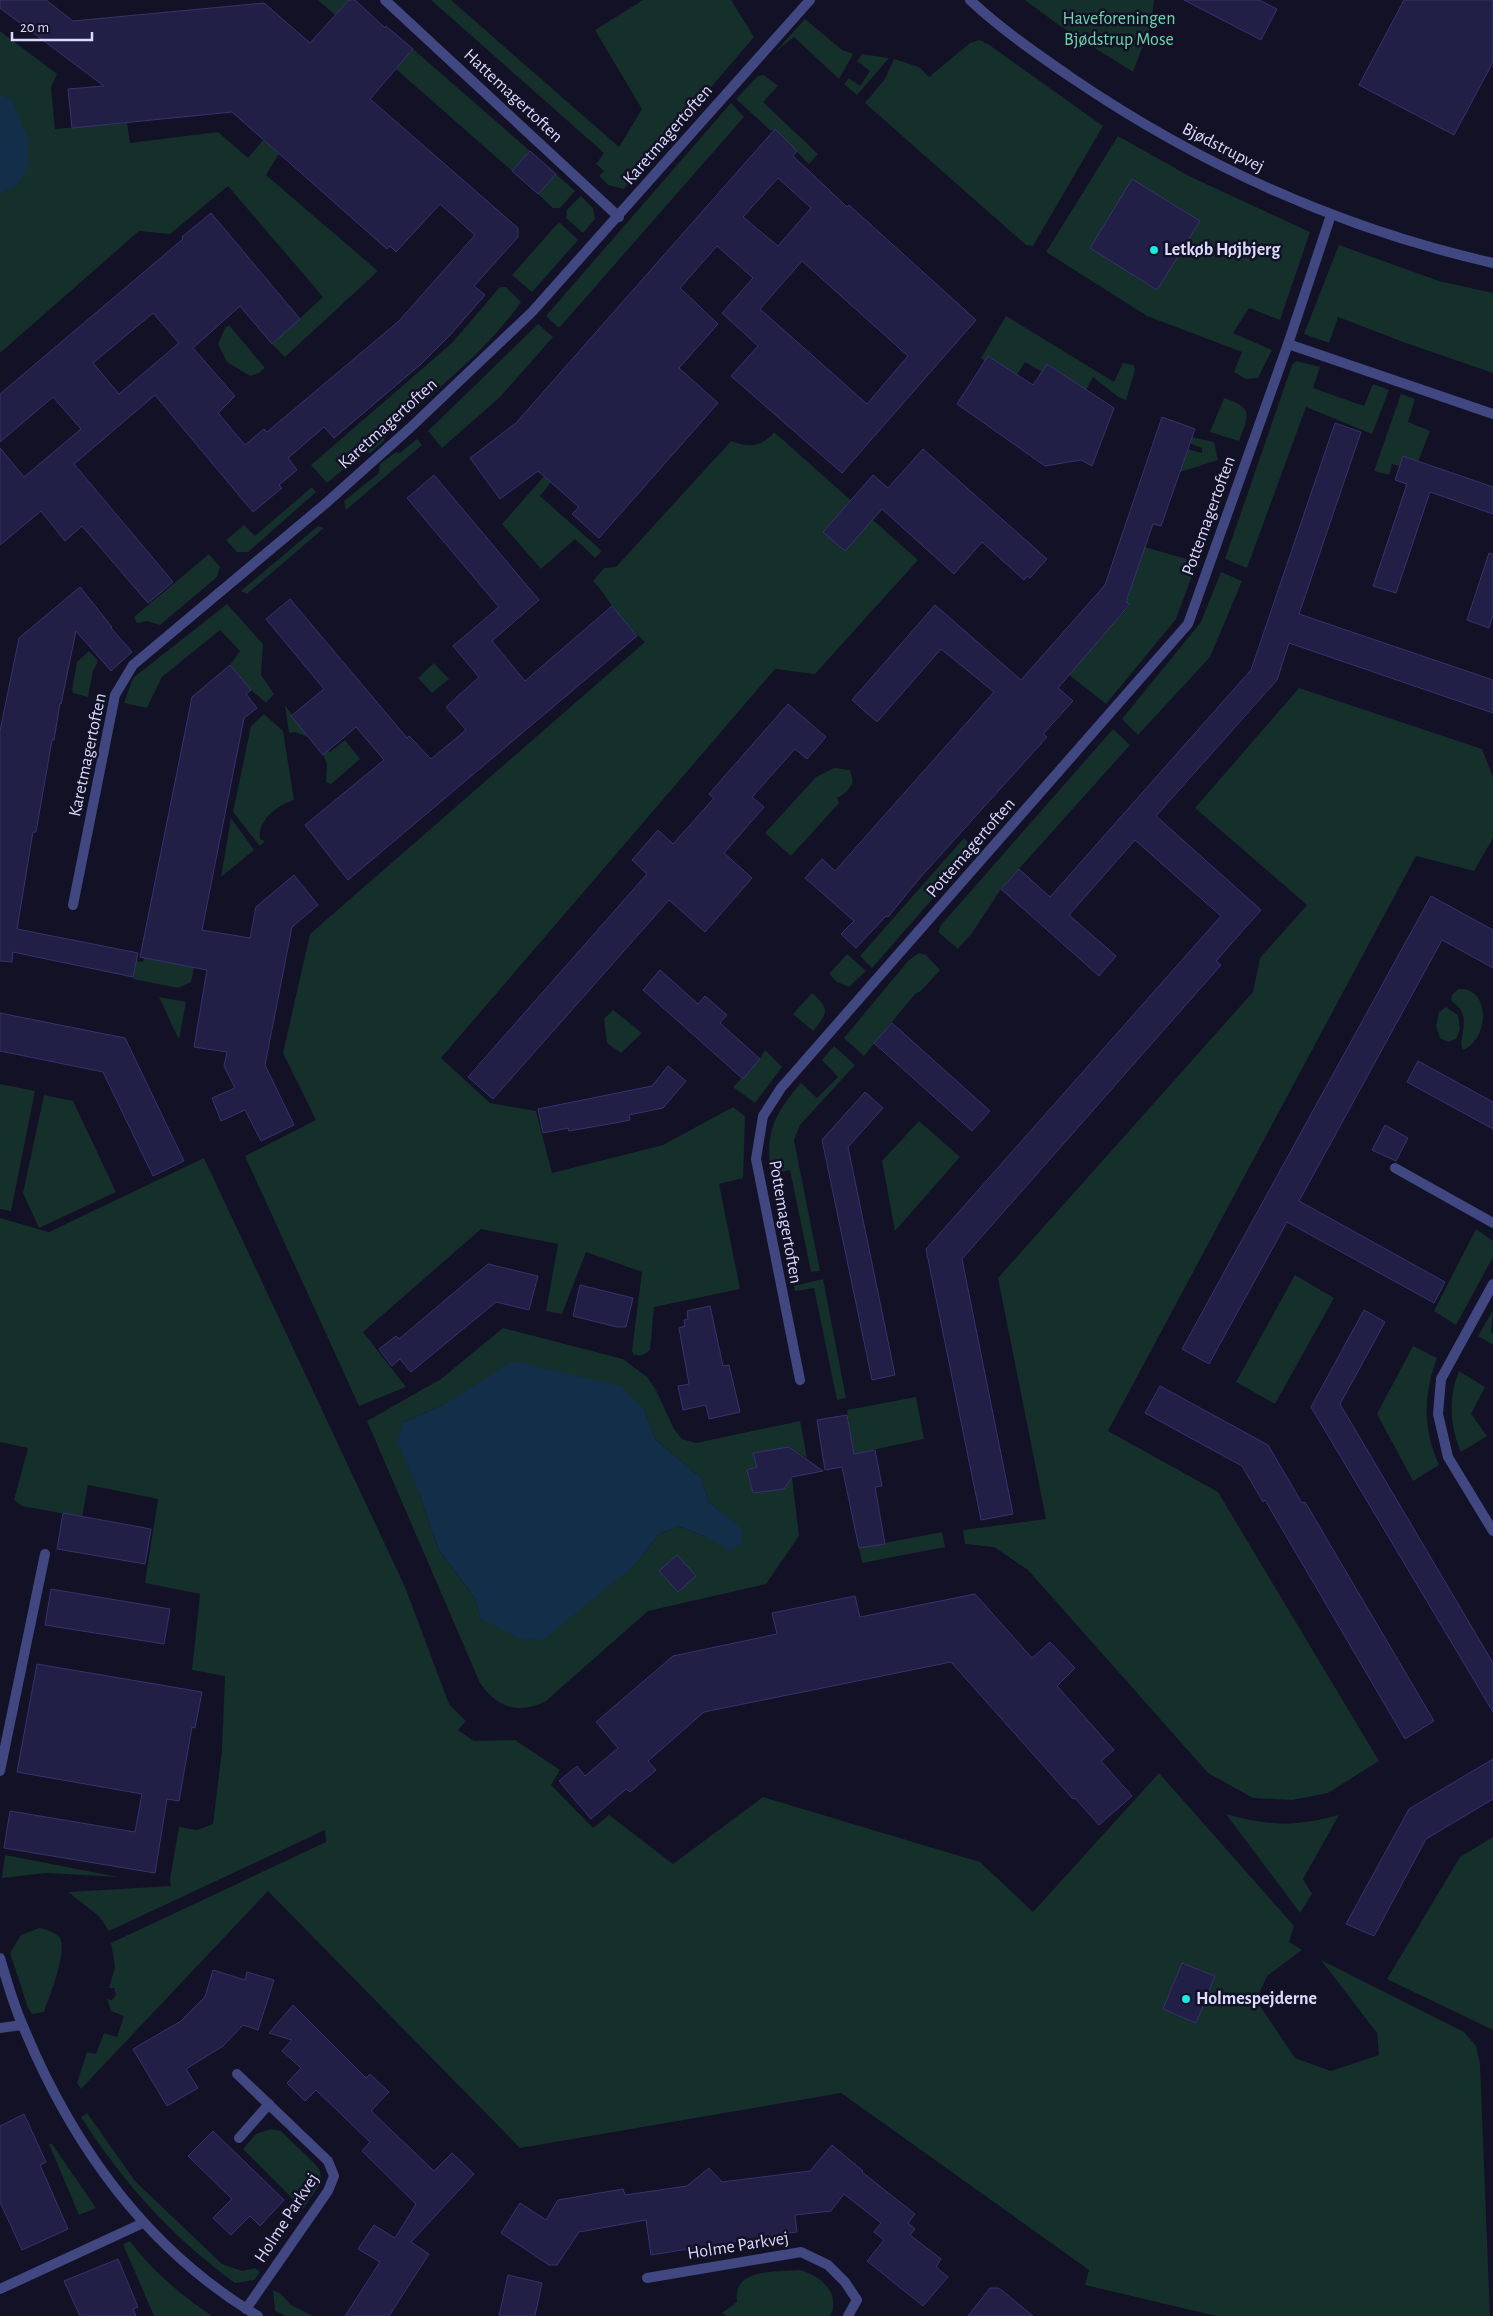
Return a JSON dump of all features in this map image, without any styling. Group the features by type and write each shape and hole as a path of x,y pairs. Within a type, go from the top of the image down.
{"street":[{"name":"Hattemagertoften","path":"386,0 619,216"},
{"name":"Karetmagertoften","path":"73,905 115,695 133,664 325,504 410,428 532,312 810,0"},
{"name":"Bjødstrupvej","path":"970,0 1040,56 1128,116 1243,178 1331,214 1493,263"},
{"name":"Pottemagertoften","path":"800,1380 756,1159 762,1116 781,1088 1188,624 1288,344 1331,214"},
{"path":"1288,344 1493,414"},
{"path":"1394,1168 1493,1223"},
{"path":"1493,1284 1441,1379 1438,1414 1448,1457 1493,1531"},
{"path":"0,1772 45,1554"},
{"path":"0,1958 22,2025 50,2088 90,2155 142,2223 194,2271 258,2316"},
{"path":"0,2028 22,2025"},
{"name":"Holme Parkvej","path":"237,2074 328,2161 334,2176 328,2191 246,2309"},
{"path":"239,2138 268,2104"},
{"path":"0,2289 142,2223"},
{"name":"Holme Parkvej","path":"647,2278 802,2252 828,2265 845,2282 857,2300 848,2316"}],"green space":[{"path":"318,0 349,0 335,15"},
{"path":"431,0 451,0 619,147 642,109 595,30 643,0 731,0 754,37 624,189 608,185 599,176 604,171 596,164 604,153"},
{"name":"Haveforeningen Bjødstrup Mose","path":"1025,0 1154,0 1151,25 1133,72 1060,26"},
{"path":"805,19 842,50 853,54 839,79 794,37 775,52"},
{"path":"0,31 57,74 51,87 55,129 127,123 130,143 218,132 248,158 263,140 280,152 266,175 378,271 285,357 272,344 323,297 228,186 170,234 139,231 0,353"},
{"path":"979,40 988,44 1103,126 1033,246 1026,245 865,103 885,79 894,59 919,67 929,77 970,43"},
{"path":"413,49 530,151 512,171 396,69"},
{"path":"862,54 889,58 857,95 844,84 849,78 860,86 870,71 857,61"},
{"path":"764,75 778,86 763,102 818,154 809,164 774,129 771,131 736,99 758,76"},
{"path":"731,103 744,117 559,328 546,316"},
{"path":"1118,136 1189,176 1310,232 1280,320 1249,308 1233,333 1272,350 1258,378 1246,379 1234,372 1242,352 1147,316 1046,252"},
{"path":"556,174 575,191 560,208 553,208 538,194"},
{"path":"581,196 593,208 595,219 583,233 566,218 567,210"},
{"path":"559,222 578,240 532,292 512,275"},
{"path":"1339,245 1439,281 1493,293 1493,373 1338,317 1329,343 1304,334"},
{"path":"500,287 506,287 521,302 508,320 458,372 385,434 384,441 370,453 363,453 327,483 311,465 452,343"},
{"path":"1006,316 1114,382 1123,363 1134,365 1135,370 1126,400 1118,397 1093,377 1086,390 1048,364 1042,372 1025,362 1017,375 989,356 985,361 981,358"},
{"path":"538,324 553,337 500,397 442,448 428,431"},
{"path":"229,325 265,368 259,373 250,376 227,362 218,344 225,328"},
{"path":"666,337 540,496 602,551 595,558 575,539 541,569 502,524"},
{"path":"1296,361 1320,367 1313,388 1364,406 1373,384 1389,390 1372,434 1306,407 1247,568 1225,559 1292,365"},
{"path":"1401,394 1415,399 1408,422 1430,431 1418,462 1403,457 1400,466 1392,464 1389,475 1374,471"},
{"path":"1224,398 1234,401 1245,409 1247,419 1239,441 1210,432"},
{"path":"774,432 918,560 815,674 775,669 441,1058 490,1103 536,1111 552,1173 663,1145 733,1107 745,1116 743,1178 719,1184 740,1289 654,1307 650,1350 642,1355 635,1355 632,1350 642,1272 586,1252 562,1314 546,1311 558,1244 481,1229 363,1332 406,1387 359,1406 245,1156 316,1120 283,1053 310,934 645,642 620,616 593,581 604,568 616,567 731,441 744,445 755,445 765,441"},
{"path":"1191,437 1214,442 1218,460 1180,472 1187,449 1202,453 1202,448 1189,443"},
{"path":"417,439 422,445 346,510 344,501 379,473 380,464 396,452 400,453"},
{"path":"312,487 316,492 248,552 237,552 226,540 244,525 255,536"},
{"path":"318,526 324,528 247,594 241,591"},
{"path":"1145,547 1197,562 1176,619 1106,704 1063,670 1089,637 1097,643 1108,630 1100,624 1113,612 1120,617 1130,605 1124,601 1128,597"},
{"path":"209,554 220,567 217,577 160,625 147,621 137,623 134,617"},
{"path":"1221,572 1242,581 1210,657 1138,735 1122,719 1201,622"},
{"path":"227,604 263,644 261,675 274,694 266,703 251,690 230,665 240,651 220,630 162,677 147,708 124,703 133,678"},
{"path":"89,651 98,661 93,671 88,697 73,693 72,690 77,662"},
{"path":"434,663 449,679 432,693 418,678"},
{"path":"1299,688 1482,749 1493,777 1493,838 1474,871 1416,856 1108,1431 1218,1492 1379,1761 1328,1793 1292,1800 1253,1798 1208,1773 1028,1570 994,1547 965,1544 963,1530 1046,1519 998,1278 1253,992 1260,958 1307,905 1195,808"},
{"path":"285,705 305,733 310,729 314,733 308,737 295,732 289,733"},
{"path":"264,714 283,731 294,800 275,810 265,820 260,832 260,839 265,841 260,846 233,812 251,726"},
{"path":"1113,729 1130,745 1001,889 972,933 958,949 938,932 941,925"},
{"path":"345,740 360,759 331,784 326,782 327,764 323,755"},
{"path":"834,768 850,770 853,781 846,791 837,798 839,803 791,856 765,833 816,777"},
{"path":"231,818 254,850 221,877"},
{"path":"964,838 975,850 872,968 860,956"},
{"path":"919,953 926,955 940,970 921,991 915,994 864,1056 844,1038 908,961"},
{"path":"847,954 866,971 849,987 837,982 829,974"},
{"path":"144,957 196,959 191,982 178,988 133,979 136,961 143,962"},
{"path":"1458,989 1469,990 1476,996 1481,1004 1483,1014 1482,1025 1478,1035 1472,1044 1463,1050 1461,1041 1464,1026 1463,1015 1451,1000 1452,995"},
{"path":"812,993 822,1003 825,1011 822,1020 813,1031 793,1014"},
{"path":"159,997 186,1002 179,1040"},
{"path":"1446,1007 1458,1015 1460,1029 1456,1039 1448,1042 1440,1038 1436,1026 1439,1012"},
{"path":"613,1010 642,1033 621,1053 607,1043 604,1019"},
{"path":"834,1046 855,1065 800,1125 794,1140 820,1271 811,1272 790,1170 771,1174 769,1146 778,1115 801,1083 817,1098 838,1077 822,1060"},
{"path":"765,1050 782,1067 755,1103 733,1087 760,1059"},
{"path":"0,1084 35,1091 11,1211 0,1209"},
{"path":"44,1095 73,1101 116,1192 39,1228 23,1193"},
{"path":"919,1121 960,1157 895,1231 882,1161"},
{"path":"204,1158 405,1587 449,1704 466,1721 458,1730 474,1741 515,1740 560,1770 551,1785 593,1828 609,1815 673,1864 763,1797 980,1862 1033,1912 1159,1773 1294,1926 1289,1942 1302,1950 1267,1976 1256,2000 1295,2058 1331,2071 1379,2055 1377,2033 1321,1960 1464,2032 1476,2046 1480,2064 1490,2316 1216,2316 1085,2285 1089,2270 841,2093 520,2148 268,1891 81,2089 77,2083 87,2052 96,2054 104,2033 117,2037 124,2016 111,2011 107,1999 112,2000 116,1995 114,1988 109,1988 115,1967 111,1943 326,1842 325,1830 109,1931 99,1916 68,1892 171,1886 170,1879 179,1827 197,1830 213,1824 222,1750 225,1676 192,1670 200,1594 145,1583 158,1499 88,1485 82,1517 22,1506 14,1500 28,1448 0,1442 0,1218 49,1232"},
{"path":"1476,1229 1493,1241 1493,1257 1456,1325 1434,1311"},
{"path":"1295,1275 1334,1298 1275,1404 1236,1382"},
{"path":"823,1279 846,1398 837,1400 814,1288 795,1291 794,1286"},
{"path":"1493,1310 1491,1332 1493,1334 1493,1345 1478,1336"},
{"path":"503,1328 623,1359 647,1377 656,1390 674,1429 682,1439 696,1443 800,1421 807,1458 789,1447 754,1453 757,1467 747,1471 753,1493 784,1489 792,1477 799,1536 766,1584 648,1611 546,1701 527,1708 509,1707 494,1698 480,1683 367,1421 441,1379","holes":["443,1405 644,1409 655,1439 701,1478 709,1502 743,1530 704,1536 678,1526 658,1535 636,1564 480,1618 475,1598 439,1550 420,1496 404,1422"]},
{"path":"1413,1346 1437,1358 1429,1385 1427,1412 1430,1438 1439,1465 1413,1481 1377,1414"},
{"path":"1459,1371 1485,1387 1471,1414 1487,1436 1461,1452 1454,1432 1452,1412 1453,1391"},
{"path":"916,1397 924,1439 853,1454 847,1410"},
{"path":"942,1532 945,1547 862,1563 859,1548"},
{"path":"1226,1814 1269,1823 1309,1822 1339,1815 1303,1879 1312,1894 1300,1913"},
{"path":"1493,1837 1493,2030 1387,1979 1460,1857"},
{"path":"5,1855 118,1877 46,1873 2,1878"},
{"path":"39,1928 50,1931 60,1938 62,1953 44,2012 32,2014 28,2008 10,1953 21,1935"},
{"path":"87,2113 135,2181 222,2264 242,2271 255,2268 260,2272 254,2280 235,2283 190,2247 150,2208 114,2165 81,2117"},
{"path":"271,2129 281,2131 319,2169 322,2181 303,2209 243,2149 256,2134"},
{"path":"49,2144 52,2144 96,2208 79,2215"},
{"path":"130,2241 147,2262 168,2282 212,2316 154,2316 123,2244"},
{"path":"800,2270 815,2276 831,2293 833,2308 830,2316 726,2316 722,2313 737,2302 737,2291 741,2283 748,2277 768,2272"},
{"path":"273,2290 281,2294 291,2305 313,2316 286,2316 275,2311"}],"water":[{"path":"0,93 13,102 28,138 28,167 17,185 0,194"},
{"path":"513,1361 621,1386 644,1409 655,1439 701,1478 709,1502 743,1529 741,1544 731,1551 704,1536 678,1526 658,1535 636,1564 543,1640 520,1639 480,1618 475,1598 439,1550 420,1496 397,1441 404,1422 443,1405"}],"building":[{"path":"0,0 46,0 73,21 264,3 310,43 349,0 355,0 385,28 386,26 413,49 370,99 518,228 518,237 474,286 485,295 451,334 421,364 334,438 324,427 288,458 297,470 279,485 282,488 253,512 155,395 74,464 173,582 148,603 82,526 65,541 41,511 0,545 0,448 24,477 81,429 53,397 0,442 0,394 183,239 182,237 211,213 300,319 272,344 240,306 193,348 235,396 218,413 245,445 264,429 267,432 399,321 475,235 440,204 396,252 390,246 387,249 232,112 72,128 68,89 104,86 0,8","holes":["153,313 179,343 119,394 93,363"]},
{"path":"1184,0 1259,0 1277,9 1261,40"},
{"path":"1404,0 1493,0 1493,62 1454,135 1359,85"},
{"path":"775,129 797,151 793,156 847,207 849,205 976,320 842,473 731,376 758,346 722,313 753,278 717,246 680,288 718,324 679,368 718,403 599,538 572,514 579,507 538,471 500,499 470,458 516,423","holes":["778,178 811,208 778,246 743,217","802,261 908,356 867,404 760,309"]},
{"path":"530,151 556,174 538,194 512,171"},
{"path":"1132,179 1200,221 1157,290 1090,248"},
{"path":"988,356 1033,385 1047,364 1114,408 1092,466 1081,460 1045,466 957,404"},
{"path":"1162,417 1195,429 1161,526 1153,524 1126,602 1130,604 1058,688 1073,701 1043,734 1047,737 918,880 888,917 886,916 856,948 841,934 854,921 805,878 822,859 835,871 994,692 941,649 877,722 852,700 935,605 1021,680 1105,585"},
{"path":"1335,423 1361,432 1299,614 1493,680 1493,713 1289,643 1277,680 1156,816 1261,910 1216,961 1221,965 962,1259 1013,1514 981,1520 926,1249 1221,916 1135,840 1069,915 1116,956 1099,976 1001,889 1019,869 1050,897 1251,670"},
{"path":"923,449 1047,559 1030,578 1027,576 1024,580 982,542 954,574 882,509 845,551 823,532 873,475 888,488"},
{"path":"1403,456 1493,487 1493,514 1430,492 1396,593 1373,586 1407,484 1395,480"},
{"path":"434,475 539,600 492,641 525,681 612,606 637,636 348,880 305,825 384,760 356,727 323,755 291,716 324,689 266,619 290,599 407,738 409,736 431,759 466,730 446,707 479,677 453,646 499,607 407,498"},
{"path":"1489,553 1493,554 1493,615 1489,628 1467,620"},
{"path":"80,587 132,652 111,671 76,631 54,740 52,740 36,832 33,832 17,929 138,953 133,977 13,952 12,962 0,961 0,731 19,638"},
{"path":"230,665 251,690 246,694 257,708 244,718 202,930 250,938 256,907 294,875 318,905 292,927 265,1065 294,1125 261,1141 245,1110 221,1121 212,1098 235,1088 224,1066 227,1052 194,1047 207,970 140,957 192,697"},
{"path":"788,704 826,737 807,759 795,749 752,797 764,807 724,853 752,878 705,932 669,900 493,1099 468,1077 647,874 632,860 658,830 673,844 714,798 709,794"},
{"path":"1431,896 1493,930 1493,968 1442,940 1299,1201 1445,1282 1434,1303 1287,1222 1209,1364 1182,1349"},
{"path":"660,970 698,1004 705,996 727,1015 720,1023 760,1059 743,1079 643,990"},
{"path":"0,1013 125,1038 184,1161 153,1176 103,1072 0,1051"},
{"path":"892,1023 990,1111 972,1131 874,1043"},
{"path":"1418,1061 1493,1102 1493,1129 1407,1082"},
{"path":"668,1066 686,1081 663,1108 629,1115 630,1120 569,1131 568,1128 543,1133 538,1109 652,1086"},
{"path":"865,1092 883,1108 848,1147 895,1375 872,1380 822,1140"},
{"path":"1385,1125 1408,1138 1396,1161 1372,1150"},
{"path":"488,1264 538,1276 529,1310 496,1302 411,1372 400,1359 392,1366 379,1349 396,1336 399,1339"},
{"path":"580,1285 633,1298 626,1327 617,1327 573,1316"},
{"path":"710,1306 723,1366 729,1365 740,1412 709,1419 706,1405 683,1410 678,1386 689,1384 679,1328 685,1326 684,1320 688,1319 687,1311"},
{"path":"1364,1310 1385,1322 1340,1404 1493,1663 1493,1712 1311,1407"},
{"path":"1160,1386 1268,1445 1302,1503 1305,1502 1434,1721 1405,1739 1265,1500 1263,1502 1242,1466 1145,1413"},
{"path":"847,1415 854,1454 875,1450 882,1486 875,1487 885,1544 859,1548 842,1467 825,1470 817,1420"},
{"path":"789,1447 823,1471 792,1477 784,1489 753,1493 747,1470 757,1467 753,1453"},
{"path":"63,1513 151,1529 145,1564 57,1549"},
{"path":"677,1555 696,1576 678,1592 659,1571"},
{"path":"51,1589 170,1609 164,1644 45,1625"},
{"path":"975,1594 1032,1658 1050,1642 1075,1668 1057,1686 1114,1750 1101,1761 1132,1796 1099,1825 1075,1798 1073,1799 951,1662 704,1712 648,1761 656,1770 630,1792 626,1789 591,1819 559,1781 577,1766 585,1776 618,1748 596,1722 673,1656 777,1634 772,1613 855,1596 860,1617"},
{"path":"37,1664 202,1692 195,1728 192,1727 179,1801 167,1799 155,1873 4,1848 10,1811 135,1832 142,1794 17,1772"},
{"path":"1493,1759 1493,1799 1426,1839 1374,1936 1346,1924 1409,1809"},
{"name":"Holmespejderne","path":"1182,1963 1215,1976 1196,2023 1163,2009"},
{"path":"213,1970 245,1980 247,1972 274,1980 258,2030 243,2025 223,2046 186,2069 198,2088 167,2106 133,2049 181,2021 205,1997"},
{"path":"293,2005 366,2078 370,2074 389,2092 371,2111 434,2171 452,2153 474,2174 411,2242 429,2254 389,2316 345,2316 380,2262 358,2249 374,2225 395,2238 416,2204 362,2151 370,2142 316,2090 305,2101 287,2083 301,2068 282,2051 292,2040 269,2033"},
{"path":"24,2114 46,2162 40,2165 68,2229 22,2250 0,2202 0,2126"},
{"path":"213,2131 284,2200 260,2226 250,2216 231,2235 213,2218 232,2199 188,2156"},
{"path":"832,2145 862,2172 915,2214 908,2223 915,2229 910,2235 941,2259 936,2267 948,2277 923,2306 867,2261 884,2240 874,2232 881,2223 844,2194 831,2211 795,2215 797,2232 651,2255 646,2220 579,2232 557,2265 549,2265 501,2233 520,2203 546,2220 558,2200 623,2189 625,2195 687,2186 709,2168 722,2182 810,2171"},
{"path":"118,2259 138,2307 133,2309 136,2316 80,2316 64,2281"},
{"path":"508,2275 542,2283 535,2316 499,2316"},
{"path":"990,2288 999,2288 1033,2316 968,2316"}],"place":[{"name":"Letkøb Højbjerg","path":"1154,250"},
{"name":"Holmespejderne","path":"1186,1999"}]}
